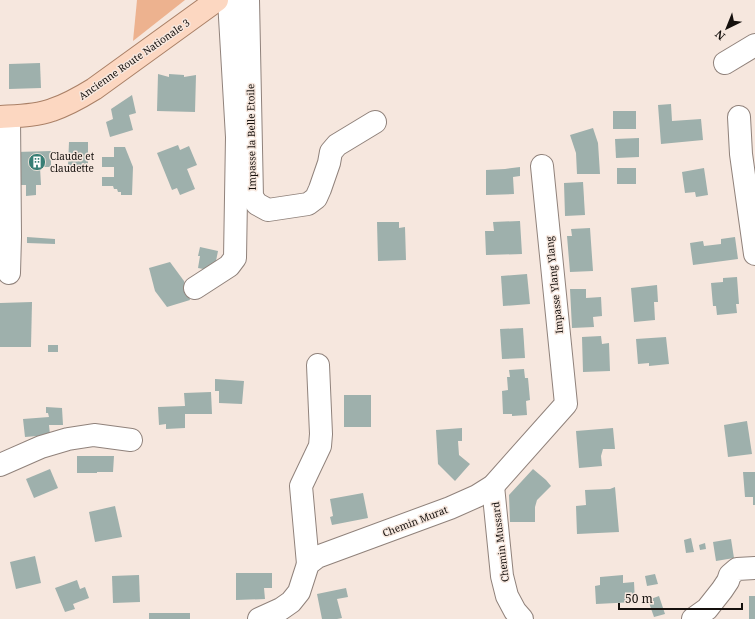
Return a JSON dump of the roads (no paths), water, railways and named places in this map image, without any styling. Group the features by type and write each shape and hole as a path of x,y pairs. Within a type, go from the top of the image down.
{"main road":[{"name":"Ancienne Route Nationale 3","path":"5,117 32,115 52,110 75,101 94,89 217,0"}],"street":[{"path":"195,288 229,266 235,258 237,137 229,0"},
{"name":"Impasse la Belle Etoile","path":"248,0 252,197 257,204 268,210 308,204 316,198 320,189 329,163 331,152 338,145 375,122"},
{"path":"725,63 755,45"},
{"path":"5,117 9,273"},
{"path":"739,117 741,154 755,254"},
{"name":"Impasse Ylang Ylang","path":"542,166 566,404"},
{"path":"259,619 281,609 291,602 299,592 308,564 301,486 320,446 322,434 318,365"},
{"name":"Chemin Murat","path":"308,564 317,557 450,508 477,496 493,486 566,404"},
{"path":"0,465 41,447 68,439 94,436 131,440"},
{"name":"Chemin Mussard","path":"493,486 502,576 507,596 515,611 522,619"},
{"path":"693,619 706,609 722,590 730,575 737,569 755,568"}],"place":[{"name":"Claude et claudette","path":"37,162"}]}
